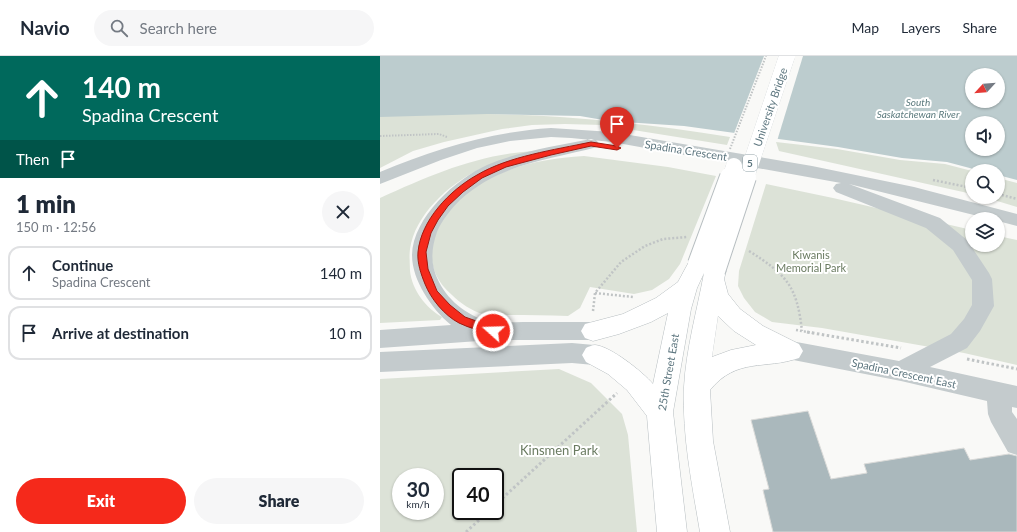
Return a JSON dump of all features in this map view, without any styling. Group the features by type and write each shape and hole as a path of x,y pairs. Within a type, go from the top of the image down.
{"main road":[{"name":"University Bridge","path":"706,268 775,56"},
{"name":"University Bridge","path":"706,268 746,176 787,56"},
{"name":"25th Street East","path":"672,532 660,412 680,309 686,288 706,268"},
{"path":"706,268 721,304 736,320 755,334 796,352"},
{"name":"5","path":"706,268 697,386 697,416 715,532"},
{"path":"593,322 614,327 639,318 656,310 686,288"},
{"path":"697,386 714,368 726,361 796,352"},
{"path":"594,355 617,367 636,382 660,412"}],"street":[{"name":"Spadina Crescent","path":"380,178 424,159 456,148 481,142 532,134 593,134 851,179 933,197 1017,220"},
{"name":"Spadina Crescent","path":"380,191 446,163 488,152 533,145 564,143 591,144 838,186 965,217"},
{"path":"493,331 462,320 447,308 433,293 424,269 422,252 430,228 445,204 460,190 480,176 503,166 529,158 591,144"},
{"path":"838,186 934,223 960,245 982,279 983,306 972,325 959,341 901,371"},
{"path":"1005,228 1017,231"},
{"path":"380,338 493,331 593,322"},
{"name":"Spadina Crescent East","path":"796,352 901,371 1008,396"},
{"path":"380,362 572,353 594,355"},
{"path":"1008,396 1000,414 1017,444"}],"path":[{"path":"380,136 440,134 450,139"},
{"path":"1005,196 1017,199"},
{"path":"593,322 595,293 621,262 645,246 663,239 687,237"},
{"path":"749,251 765,260 785,277 794,290 800,307 802,331 796,352"},
{"path":"595,293 612,296 640,296"},
{"path":"504,497 617,393 612,389"},
{"path":"466,532 479,520"}],"green space":[{"path":"380,114 473,114 578,118 639,124 730,137 727,145 602,125 532,125 502,129 444,142 413,151 380,168"},
{"path":"776,142 837,149 900,160 945,164 965,169 965,192 779,151"},
{"path":"533,151 491,164 467,176 455,184 435,202 419,224 413,236 410,249 411,278 417,292 425,304 442,317 440,320 380,323 380,198 454,167 492,157"},
{"path":"584,156 668,167 716,176 680,264 669,279 652,290 634,294 590,287 580,308 568,316 483,314 470,309 455,298 439,281 433,265 432,250 436,234 443,220 453,206 465,193 479,183 509,170 540,161"},
{"path":"1005,180 1017,183 1017,207 1005,203"},
{"name":"Kiwanis Memorial Park","path":"766,184 965,228 965,252 1005,252 1005,237 1017,240 1017,365 964,353 822,328 772,322 755,312 744,298 738,286 739,271"},
{"name":"Kinsmen Park","path":"559,369 591,383 622,414 628,435 637,532 380,532 380,379"}],"water":[{"name":"South Saskatchewan River","path":"380,56 1017,56 1017,180 1005,177 1005,164 965,164 965,167 947,162 902,158 838,147 684,126 609,121 580,116 487,114 380,117"}],"pier":[{"path":"764,56 803,56 777,141 733,136"}],"building":[{"path":"808,411 831,479 867,473 864,464 964,448 970,460 1009,454 1017,456 1017,532 773,532 763,490 769,489 751,420"}],"route":[{"path":"493,331 462,320 447,308 433,293 424,269 422,252 427,233 435,218 445,204 460,190 480,176 503,166 529,158 591,144 617,148"}]}
